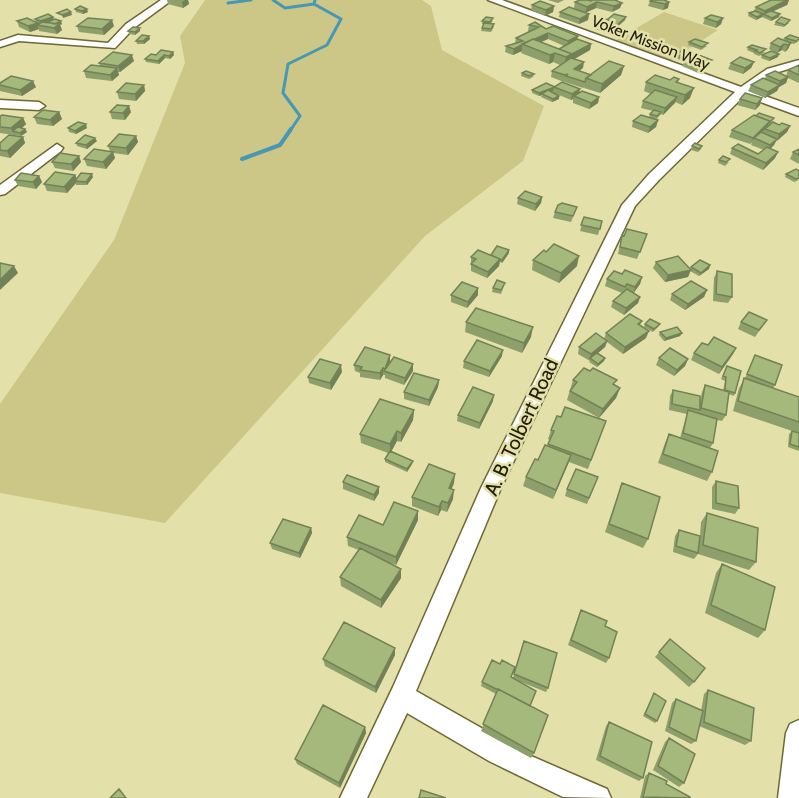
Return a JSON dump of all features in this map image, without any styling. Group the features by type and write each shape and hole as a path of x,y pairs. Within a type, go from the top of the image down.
{"street":[{"path":"0,44 18,38 111,46 130,26 167,0"},
{"name":"Voker Mission Way","path":"493,0 799,112"},
{"name":"A. B. Tolbert Road","path":"353,798 402,696 491,488 558,347 608,253 629,205 654,177 742,92 771,70 799,63"},
{"path":"0,104 39,106"},
{"path":"0,191 57,148"},
{"path":"402,696 497,752 573,789 598,798"},
{"path":"791,798 799,733"}],"shaded area":[{"path":"205,0 422,0 431,6 442,50 544,106 523,161 425,236 165,523 0,493 0,404 114,240 185,63 180,36"},
{"path":"664,12 718,30 670,61 614,41"}],"building":[{"path":"615,0 622,3 614,6 597,2 587,7 575,2"},
{"path":"651,0 664,0 669,2 665,4"},
{"path":"771,0 787,0 765,11 756,7"},
{"path":"540,1 554,6 546,10 532,5"},
{"path":"80,6 87,9 82,11 75,9"},
{"path":"569,7 589,14 580,19 560,12"},
{"path":"67,9 71,12 62,15 57,13"},
{"path":"755,11 763,14 757,17 749,13"},
{"path":"771,11 780,14 772,18 763,14"},
{"path":"48,14 53,17 40,21 35,19"},
{"path":"614,14 626,17 617,25 613,24 607,20"},
{"path":"711,15 723,18 717,22 705,18"},
{"path":"486,17 493,18 490,22 482,21"},
{"path":"781,17 790,20 785,25 776,22"},
{"path":"27,18 38,23 28,26 17,21"},
{"path":"88,18 112,20 102,29 77,26"},
{"path":"603,18 613,22 605,26 594,22"},
{"path":"55,19 61,21 55,24 47,22"},
{"path":"42,22 59,24 54,28 37,25"},
{"path":"535,22 546,29 553,26 578,36 568,41 548,33 514,49 506,46 523,41 516,38 539,27 529,25"},
{"path":"484,23 494,24 491,29 482,28"},
{"path":"133,27 140,28 135,32 128,31"},
{"path":"142,35 149,36 143,41 136,41"},
{"path":"790,35 799,39 796,41 785,38"},
{"path":"778,38 791,43 780,47 771,43"},
{"path":"533,39 572,54 566,57 555,53 550,55 522,44"},
{"path":"577,39 591,44 572,54 559,49"},
{"path":"695,39 708,43 702,47 689,42"},
{"path":"752,45 766,49 760,53 748,47"},
{"path":"161,50 173,52 169,56 164,55 158,61 145,59 151,54 156,55"},
{"path":"681,51 692,55 687,58 676,55"},
{"path":"771,51 779,54 770,58 762,55"},
{"path":"113,52 132,55 118,66 99,63"},
{"path":"696,54 712,60 700,66 684,60"},
{"path":"740,57 754,62 745,68 731,63"},
{"path":"571,58 584,62 574,69 591,75 586,78 585,82 566,76 568,74 552,71"},
{"path":"609,61 624,66 602,84 586,78"},
{"path":"91,65 117,68 110,75 84,71"},
{"path":"799,65 799,75 788,70"},
{"path":"526,71 534,74 529,76 522,73"},
{"path":"775,71 788,77 780,81 766,75"},
{"path":"655,75 670,80 674,77 679,79 676,82 694,88 685,95 646,82"},
{"path":"11,76 33,81 20,90 0,85"},
{"path":"763,78 780,85 768,92 751,85"},
{"path":"562,82 580,89 572,94 554,87"},
{"path":"126,83 144,85 135,94 117,92"},
{"path":"546,83 555,87 539,93 532,90"},
{"path":"548,90 559,96 553,99 542,94"},
{"path":"655,90 677,97 665,108 643,101"},
{"path":"582,91 599,97 591,103 574,96"},
{"path":"745,93 762,98 757,104 740,99"},
{"path":"117,105 129,106 123,113 110,112"},
{"path":"43,110 59,112 50,120 34,117"},
{"path":"654,110 661,112 657,116 650,114"},
{"path":"759,113 774,118 769,122 756,116"},
{"path":"641,115 658,120 650,127 633,121"},
{"path":"754,115 770,121 753,138 732,130"},
{"path":"0,116 23,118 11,128 0,127"},
{"path":"78,122 86,124 75,131 68,128"},
{"path":"773,122 790,126 779,134 765,129"},
{"path":"18,127 25,129 20,133 13,131"},
{"path":"761,132 777,139 770,145 754,138"},
{"path":"119,134 136,136 126,148 108,146"},
{"path":"9,135 23,137 7,151 0,150 0,143"},
{"path":"85,135 95,138 86,145 76,143"},
{"path":"695,143 702,146 699,149 692,146"},
{"path":"738,144 758,154 767,147 778,152 766,163 732,148"},
{"path":"94,149 113,152 103,162 84,159"},
{"path":"60,153 79,156 71,164 52,162"},
{"path":"723,156 730,159 726,162 719,160"},
{"path":"796,169 799,171 799,178 796,179 786,174"},
{"path":"55,172 75,175 64,187 44,184"},
{"path":"21,173 39,176 33,182 15,180"},
{"path":"81,173 92,174 86,182 75,181"},
{"path":"525,191 542,197 536,204 518,198"},
{"path":"562,203 577,207 573,216 555,212 558,205"},
{"path":"584,217 602,221 600,229 581,225"},
{"path":"627,229 647,234 640,252 620,247 622,235 624,236"},
{"path":"554,244 579,256 561,273 533,260"},
{"path":"497,246 509,250 502,260 491,255"},
{"path":"478,250 500,259 488,272 471,264 476,259 471,257"},
{"path":"678,256 691,270 668,275 656,262"},
{"path":"700,260 710,265 701,273 691,267"},
{"path":"0,263 14,266 0,280"},
{"path":"625,270 642,277 635,287 627,284 625,287 607,279 614,271 622,274"},
{"path":"717,271 732,274 732,297 716,294"},
{"path":"497,280 505,283 501,290 493,288"},
{"path":"691,281 707,290 688,304 672,294"},
{"path":"462,282 478,288 468,302 451,295"},
{"path":"627,289 640,297 626,308 613,301"},
{"path":"476,308 533,327 524,343 466,322"},
{"path":"749,312 767,320 759,330 741,322"},
{"path":"630,314 642,321 638,324 649,331 625,347 606,333"},
{"path":"650,319 660,324 654,329 645,324"},
{"path":"677,327 682,333 666,338 660,332"},
{"path":"596,333 607,341 591,354 579,347"},
{"path":"714,337 736,348 722,367 694,353 702,343 708,345"},
{"path":"477,340 503,350 490,371 464,361"},
{"path":"365,347 390,355 385,369 383,368 380,373 360,370 362,367 354,365"},
{"path":"670,348 688,359 677,370 659,358"},
{"path":"597,353 605,358 598,364 590,358"},
{"path":"755,355 782,365 775,385 747,374"},
{"path":"394,357 413,364 405,378 384,371"},
{"path":"320,359 341,365 330,383 308,377"},
{"path":"727,366 741,371 735,393 725,390 726,377 723,376"},
{"path":"584,368 590,371 593,368 617,380 613,384 620,388 603,409 570,391 577,382 573,380"},
{"path":"414,373 439,380 429,400 404,392"},
{"path":"744,378 799,397 799,422 738,401"},
{"path":"705,385 729,392 726,415 701,408"},
{"path":"473,387 494,395 480,423 458,415"},
{"path":"673,390 700,396 700,410 672,404"},
{"path":"380,399 414,410 401,433 397,431 390,444 360,434"},
{"path":"565,407 606,421 591,460 548,444 557,416 561,417"},
{"path":"688,410 717,419 713,443 683,433"},
{"path":"792,431 799,433 799,447 790,444"},
{"path":"669,434 718,451 712,472 663,454"},
{"path":"545,445 571,455 556,490 526,477"},
{"path":"390,451 413,461 407,469 385,459"},
{"path":"429,464 455,474 449,488 454,490 448,503 442,501 439,507 412,497"},
{"path":"576,469 598,477 589,498 567,489"},
{"path":"347,475 379,487 374,495 343,482"},
{"path":"716,481 738,486 739,508 716,503"},
{"path":"622,483 660,497 648,539 609,524"},
{"path":"394,502 418,511 396,557 347,537 359,515 383,525"},
{"path":"707,513 758,528 756,562 703,545"},
{"path":"283,519 311,528 299,553 270,543"},
{"path":"679,530 700,536 698,553 676,546"},
{"path":"360,548 401,569 381,600 340,577"},
{"path":"722,564 775,587 765,630 711,605"},
{"path":"581,610 607,621 605,626 617,632 609,658 571,640"},
{"path":"344,622 395,648 375,687 323,659"},
{"path":"670,639 705,668 694,682 659,652"},
{"path":"524,641 557,653 548,688 514,674"},
{"path":"492,660 500,664 502,660 515,667 511,677 536,691 530,706 482,682"},
{"path":"498,689 548,715 534,753 483,724"},
{"path":"708,690 754,708 751,741 704,722"},
{"path":"654,693 666,701 657,721 645,714"},
{"path":"676,699 703,711 696,741 669,727"},
{"path":"323,705 365,727 339,783 295,759"},
{"path":"609,722 652,742 643,778 600,756"},
{"path":"669,738 695,754 684,783 658,766"},
{"path":"649,773 667,781 666,784 690,798 643,797"},
{"path":"119,789 126,798 110,798"},
{"path":"421,790 446,798 419,798"}],"waterway":[{"path":"228,3 251,0"},
{"path":"273,0 285,8 314,4"},
{"path":"314,4 315,0"},
{"path":"290,131 300,116 283,93 288,64 327,45 341,19 314,4"},
{"path":"242,159 280,145 291,129"}]}
